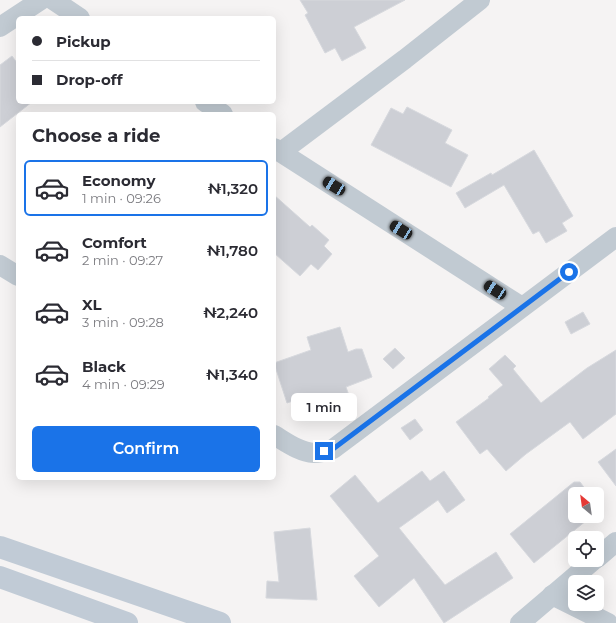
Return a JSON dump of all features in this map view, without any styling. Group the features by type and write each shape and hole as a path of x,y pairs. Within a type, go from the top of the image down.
{"main road":[{"path":"0,547 220,623"},
{"path":"0,578 127,623"}],"street":[{"path":"17,16 42,0"},
{"path":"53,0 77,16"},
{"path":"480,0 405,59 277,150 522,307"},
{"path":"0,27 16,17"},
{"path":"208,104 220,112"},
{"path":"276,436 291,446 304,451 315,453 333,449 616,237"},
{"path":"0,265 16,275"},
{"path":"604,552 616,542"},
{"path":"520,623 586,567"},
{"path":"552,595 608,623"}],"building":[{"path":"300,0 405,0 354,27 366,48 342,61 335,48 325,53 305,15 308,13"},
{"path":"12,56 16,61 16,104 29,104 19,112 16,112 16,114 0,127 0,65"},
{"path":"407,107 452,130 445,143 468,155 451,187 371,145 391,108 403,114"},
{"path":"534,150 573,216 562,223 567,231 546,243 539,231 533,234 504,185 465,208 456,193 491,173 492,175"},
{"path":"276,197 310,227 312,225 329,240 324,246 332,254 318,270 311,264 300,276 276,255"},
{"path":"583,312 590,324 571,334 565,322"},
{"path":"340,327 348,352 356,349 362,349 372,377 346,387 352,404 317,417 314,408 297,415 293,401 287,403 276,369 276,362 311,350 307,337"},
{"path":"395,348 405,358 393,369 383,359"},
{"path":"616,350 616,414 583,439 570,422 526,454 506,471 487,449 480,454 456,422 489,398 488,397 503,385 489,369 505,355 516,366 513,369 541,403 587,368"},
{"path":"415,419 423,430 410,440 401,428"},
{"path":"616,449 616,486 598,462"},
{"path":"422,471 430,481 444,471 465,500 447,513 438,500 399,528 445,585 496,552 513,578 444,623 414,578 379,607 354,576 379,556 330,496 355,475 378,503"},
{"path":"574,482 580,482 584,487 568,487 568,523 583,523 573,531 568,531 568,535 534,563 510,534"},
{"path":"310,528 317,600 266,598 267,581 279,582 274,532"}],"route":[{"path":"324,451 333,449 569,272"}]}
